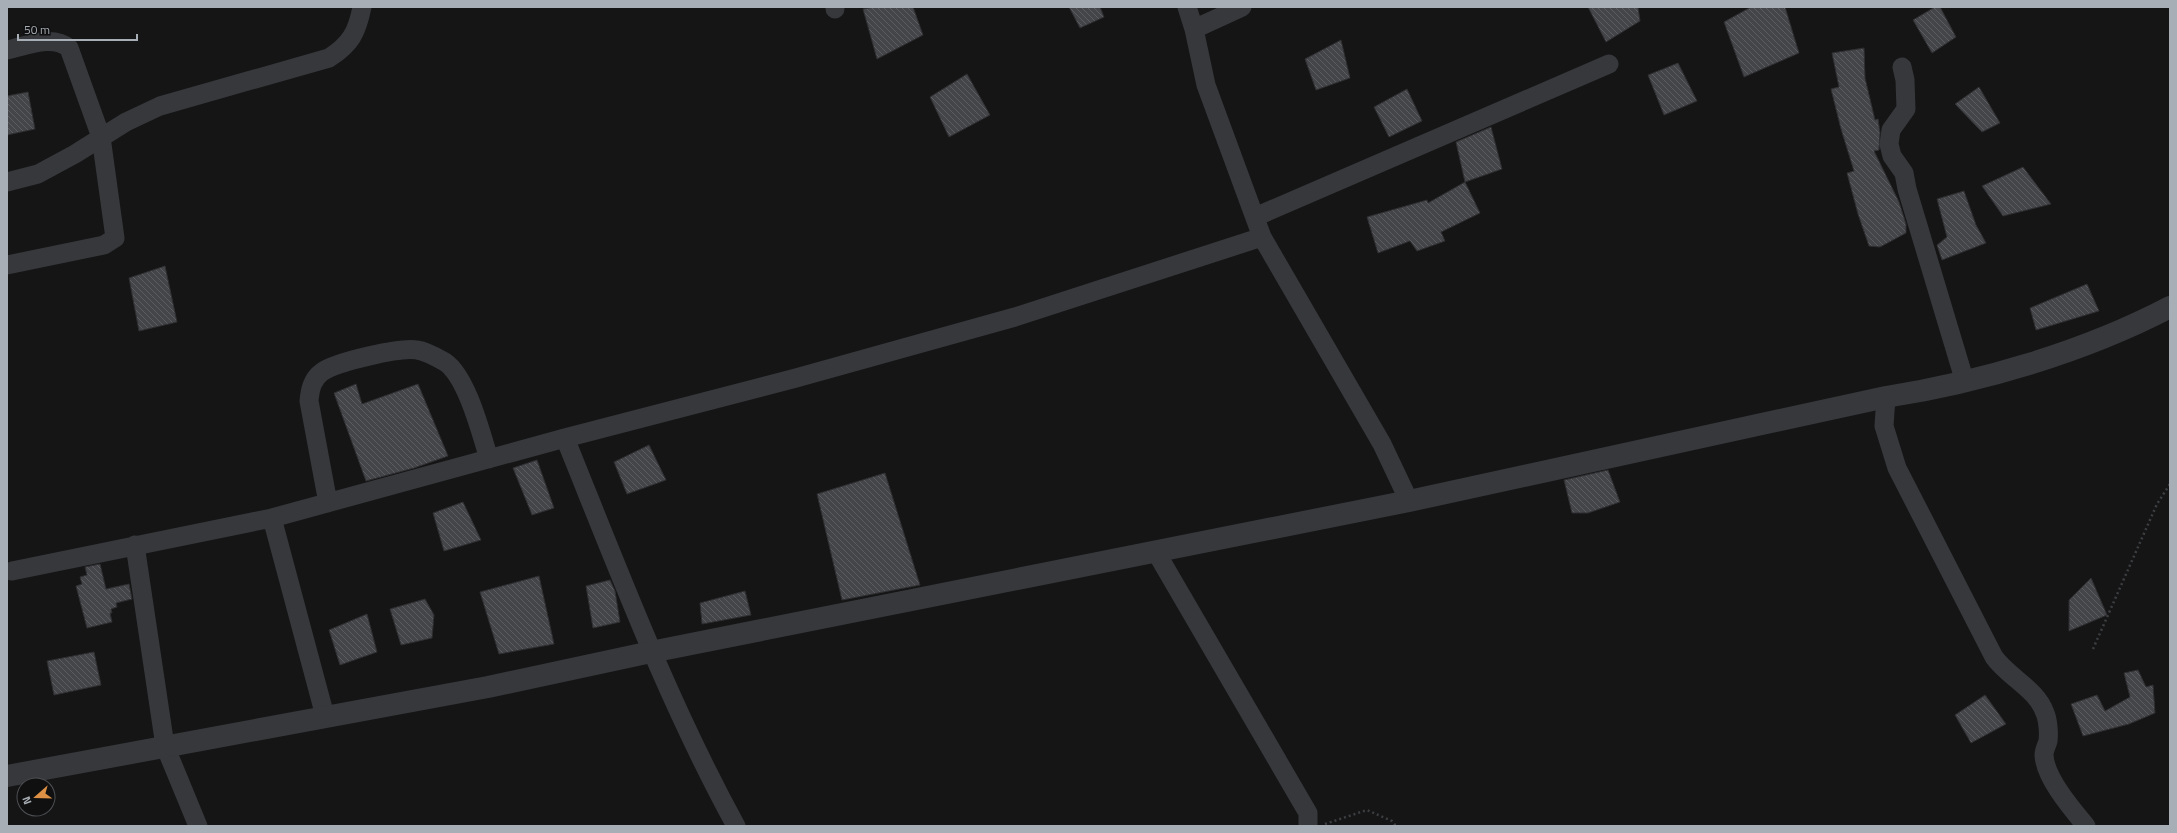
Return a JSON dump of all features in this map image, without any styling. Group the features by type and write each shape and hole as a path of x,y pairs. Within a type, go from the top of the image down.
{"street":[{"path":"7,182 38,174 75,154 126,122 160,106 329,58 345,48 353,36 362,7"},
{"path":"1187,7 1194,29 1206,85 1262,237 1382,444 1409,501"},
{"path":"1194,29 1242,7"},
{"path":"7,50 52,40 64,44 69,48 100,137 115,238 104,245 7,265"},
{"path":"1255,217 1609,64"},
{"path":"1902,67 1905,80 1906,109 1891,130 1888,144 1892,156 1904,173 1907,189 1965,382"},
{"path":"12,571 272,518 565,438 796,378 1015,317 1262,237"},
{"path":"7,776 488,687 651,652 1409,501 1886,397 1965,382 2058,354 2141,322 2170,307"},
{"path":"328,503 310,401 310,388 319,375 326,370 385,352 417,350 446,362 458,378 469,398 489,459"},
{"path":"1886,397 1884,426 1897,468 1994,657 2001,668 2026,687 2038,701 2045,713 2048,739 2044,754 2047,767 2070,808 2086,826"},
{"path":"565,438 651,652 710,780 736,826"},
{"path":"272,518 325,716"},
{"path":"135,545 165,746 198,826"},
{"path":"1156,552 1308,819"}],"path":[{"path":"2093,649 2157,504 2170,484"},
{"path":"1308,819 1326,825 1366,810 1392,820 1396,826"}],"building":[{"path":"874,7 913,7 923,35 877,59 863,9"},
{"path":"1069,7 1100,7 1104,17 1080,28"},
{"path":"1588,7 1638,7 1640,21 1606,42"},
{"path":"1751,7 1785,7 1799,53 1744,77 1724,22"},
{"path":"1935,7 1940,7 1956,37 1932,53 1913,20"},
{"path":"1341,40 1350,78 1316,90 1305,59"},
{"path":"1864,48 1865,78 1875,120 1878,119 1880,133 1879,150 1874,151 1899,202 1906,224 1906,233 1880,247 1869,246 1858,214 1847,173 1854,171 1831,89 1839,87 1832,53"},
{"path":"1678,63 1697,101 1664,115 1648,75"},
{"path":"967,74 990,115 949,137 930,97"},
{"path":"1979,87 2000,123 1982,132 1955,104"},
{"path":"1407,89 1422,121 1389,137 1374,107"},
{"path":"28,92 35,129 7,135 7,96"},
{"path":"1491,127 1502,169 1465,182 1456,142"},
{"path":"2023,167 2051,204 2003,216 1982,186"},
{"path":"1465,182 1480,213 1441,232 1445,241 1417,251 1410,241 1378,253 1367,217 1427,200 1428,203"},
{"path":"1964,191 1976,225 1986,243 1942,260 1937,245 1947,237 1937,199"},
{"path":"165,266 177,322 139,331 129,278"},
{"path":"2087,284 2099,311 2036,330 2030,308"},
{"path":"356,384 362,404 418,384 448,456 414,468 366,481 334,393"},
{"path":"649,445 666,480 627,494 614,462"},
{"path":"537,460 554,508 532,515 513,468"},
{"path":"1608,470 1620,502 1588,513 1572,513 1564,480"},
{"path":"885,473 920,585 842,600 817,494"},
{"path":"463,502 481,540 444,551 433,513"},
{"path":"100,564 106,589 129,584 132,599 116,603 117,607 111,609 112,613 110,613 112,622 87,628 76,586 82,584 80,577 87,575 85,567"},
{"path":"539,576 554,644 499,654 480,592"},
{"path":"2091,578 2107,615 2069,631 2069,600"},
{"path":"610,580 615,591 620,622 593,628 586,586"},
{"path":"745,591 751,615 702,624 700,603"},
{"path":"425,599 434,615 432,638 401,645 390,609"},
{"path":"367,614 377,652 340,665 329,630"},
{"path":"94,652 101,685 54,695 47,661"},
{"path":"2138,670 2146,687 2153,685 2155,713 2129,724 2083,736 2071,704 2097,695 2105,711 2130,697 2124,673"},
{"path":"1985,695 2006,724 1971,743 1955,715"}]}
